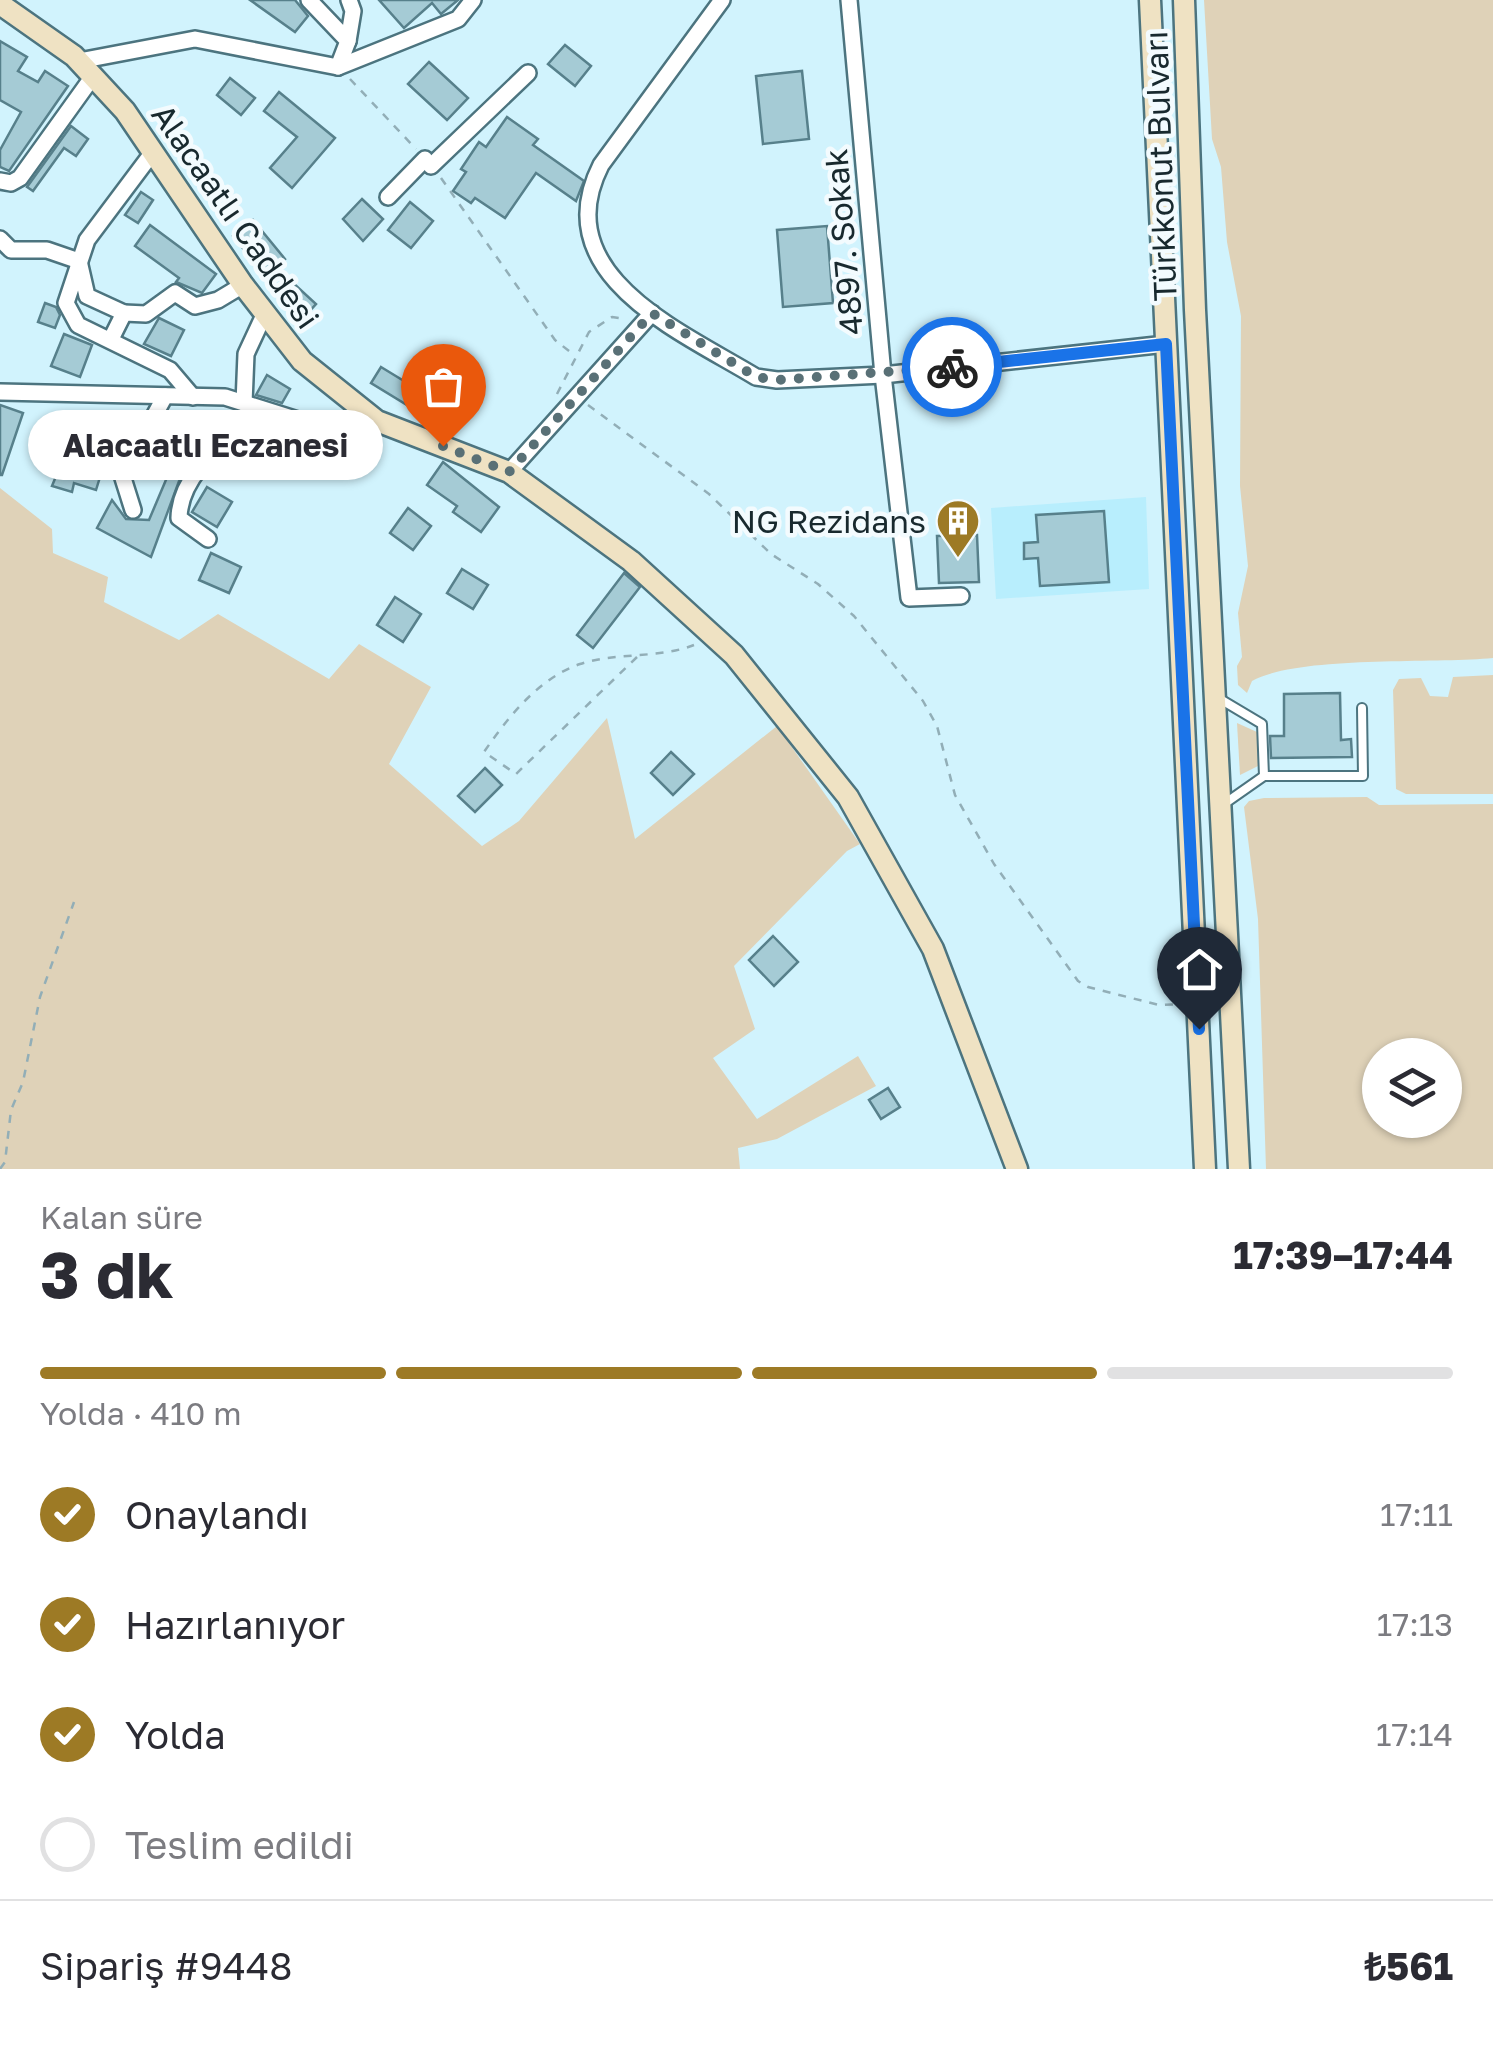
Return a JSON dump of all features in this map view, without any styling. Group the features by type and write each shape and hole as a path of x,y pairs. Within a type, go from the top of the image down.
{"street":[{"path":"309,0 348,41"},
{"path":"338,67 348,41 353,11 350,0"},
{"path":"0,181 11,184 20,178 87,68 195,39 338,67 458,19 473,0"},
{"path":"722,0 601,165 588,199 590,226 605,272 647,319 756,377 777,380 883,375 1166,344"},
{"name":"4897. Sokak","path":"849,0 883,375 909,598 962,596"},
{"name":"Türkkonut Bulvarı","path":"1150,0 1205,1169"},
{"name":"Türkkonut Bulvarı","path":"1184,0 1239,1169"},
{"name":"Alacaatlı Caddesi","path":"0,4 87,68 153,152 242,285 302,361 377,422 509,472 631,561 714,637 848,796 933,949 1017,1169"},
{"path":"388,196 528,73"},
{"path":"153,152 87,240 66,304 78,325 170,370 194,396"},
{"path":"0,239 11,250 47,250 79,261"},
{"path":"79,261 87,296 124,313 146,314 174,294 195,306 218,300 242,285"},
{"path":"111,339 124,313"},
{"path":"244,403 246,354 265,314"},
{"path":"509,472 647,319"},
{"path":"0,392 194,396 244,403 336,432 377,422"},
{"path":"134,510 122,475 166,396"},
{"path":"208,539 179,518 180,503 195,471 261,408"}],"lane":[{"path":"1215,696 1262,724 1264,776"},
{"path":"1221,806 1264,776 1364,776 1362,708"}],"path":[{"path":"338,67 428,162 554,340 574,354"},
{"path":"556,395 574,354 600,322 612,317 647,319"},
{"path":"576,396 709,494 772,554 818,584 854,616 922,701 937,726 955,795 994,864 1078,980 1088,988 1159,1005 1198,1002"},
{"path":"637,657 516,774 484,752 536,688 580,664 675,652 714,637"},
{"path":"0,1169 6,1162 12,1110 23,1082 40,996 74,902"}],"shaded area":[{"path":"1204,0 1493,0 1493,658 1301,667 1252,681 1247,693 1238,685 1237,666 1242,657 1238,613 1248,566 1240,486 1241,316 1227,242 1221,167 1212,139"},
{"path":"0,488 52,529 53,553 108,577 104,602 179,640 218,614 329,679 359,644 431,687 389,764 482,846 519,821 607,718 635,839 777,726 860,844 847,851 734,966 755,1029 713,1058 757,1119 858,1056 876,1086 777,1139 738,1148 740,1169 0,1169"},
{"path":"1146,497 1149,589 996,599 991,508"},
{"path":"1493,675 1493,794 1406,794 1396,789 1393,690 1399,679 1421,678 1430,696 1448,697 1453,677"},
{"path":"1237,723 1257,732 1258,766 1240,775"},
{"path":"1367,797 1379,805 1493,804 1493,1169 1266,1169 1258,919 1244,807 1249,801"}],"building":[{"path":"250,0 295,0 308,16 295,32"},
{"path":"379,0 458,0 441,14 432,3 404,28"},
{"path":"0,41 27,57 18,71 38,82 45,71 68,86 9,171 0,167 0,150 21,112 0,100"},
{"path":"565,45 591,66 575,86 548,64"},
{"path":"429,62 468,98 447,120 408,84"},
{"path":"802,71 809,139 763,144 756,76"},
{"path":"230,78 255,98 241,115 217,95"},
{"path":"279,92 335,138 292,188 270,168 297,137 264,111"},
{"path":"507,117 538,139 533,145 584,181 576,201 536,173 505,218 475,198 471,203 453,191 466,172 461,169 479,142 486,147"},
{"path":"71,126 88,139 76,156 64,148 33,191 27,187"},
{"path":"141,192 153,200 138,223 125,215"},
{"path":"362,199 383,219 363,241 343,219"},
{"path":"410,202 433,221 411,248 388,230"},
{"path":"253,220 285,259 265,276 233,236"},
{"path":"150,225 216,274 202,293 176,282 179,278 135,246"},
{"path":"827,226 833,303 783,307 777,230"},
{"path":"292,282 316,304 307,314 283,292"},
{"path":"45,303 56,307 60,315 55,328 38,322"},
{"path":"159,318 184,330 171,356 144,344"},
{"path":"64,334 92,345 80,377 51,366"},
{"path":"381,367 435,400 425,416 371,383"},
{"path":"267,375 290,389 282,403 256,395"},
{"path":"0,405 23,413 2,475 0,475"},
{"path":"65,425 81,431 72,454 104,464 96,490 74,483 72,492 52,486 66,452 56,448"},
{"path":"170,426 196,438 185,462 160,450"},
{"path":"296,431 336,446 325,468 287,449"},
{"path":"261,436 276,444 267,461 252,453"},
{"path":"443,462 499,507 481,532 453,512 457,506 427,485"},
{"path":"171,468 182,473 151,557 97,528 112,500 126,519 149,520"},
{"path":"207,487 232,502 217,527 192,512"},
{"path":"408,508 431,526 413,550 390,533"},
{"path":"1104,511 1109,582 1040,586 1038,558 1024,559 1024,543 1038,542 1036,515"},
{"name":"NG Rezidans","path":"977,535 979,582 939,583 937,536"},
{"path":"211,553 241,567 229,593 199,580"},
{"path":"462,569 488,585 473,609 447,593"},
{"path":"624,573 640,587 593,648 577,635"},
{"path":"395,597 421,614 403,642 377,625"},
{"path":"1340,693 1341,740 1351,739 1352,757 1271,758 1270,736 1284,736 1284,694"},
{"path":"671,752 694,774 673,795 651,773"},
{"path":"485,768 502,785 475,812 458,796"},
{"path":"773,936 798,962 774,986 749,960"},
{"path":"888,1088 900,1107 881,1119 869,1100"}],"way so far":[{"path":"443,446 509,472 652,313 756,377 777,380 883,375 952,367"}],"place":[{"name":"Alacaatlı Eczanesi","path":"443,446"},
{"name":"NG Rezidans","path":"958,559"}],"route":[{"path":"952,367 1166,344 1199,1029"}]}
